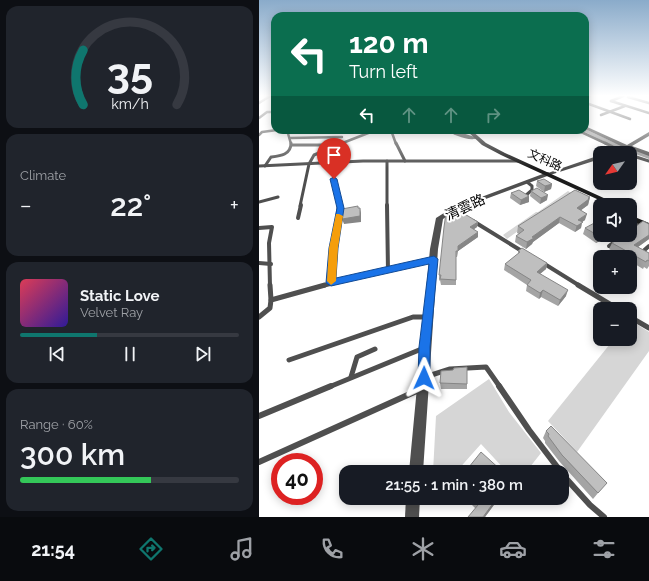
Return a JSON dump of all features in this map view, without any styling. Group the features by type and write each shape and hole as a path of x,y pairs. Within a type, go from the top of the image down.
{"main road":[{"name":"文科路","path":"466,134 490,151 600,198"},
{"name":"文科路","path":"470,134 472,138"},
{"name":"文科路","path":"546,175 593,199"},
{"path":"645,221 649,226"}],"street":[{"path":"589,129 619,146"},
{"path":"460,134 472,138"},
{"path":"629,146 649,134"},
{"path":"637,152 649,154"},
{"name":"清雲路","path":"417,465 424,378 425,347 438,222 443,215 454,209 593,159"},
{"path":"411,517 412,505"}],"lane":[{"path":"259,135 263,132 271,131"},
{"path":"265,166 271,157 285,155 290,151 292,145 288,134"},
{"path":"298,218 309,164 314,154 366,134"},
{"path":"392,134 405,161"},
{"path":"586,134 616,146"},
{"path":"290,138 342,136"},
{"path":"292,145 337,145"},
{"path":"637,157 649,161"},
{"path":"259,166 387,161 515,161"},
{"path":"387,161 388,271"},
{"path":"331,283 333,248 340,208 334,179 333,163"},
{"path":"525,196 532,190 532,186 527,182"},
{"path":"259,202 278,197"},
{"path":"454,209 529,255"},
{"path":"259,228 272,227 269,243 271,264 270,308 259,317"},
{"path":"609,246 614,242"},
{"path":"649,246 641,252 649,257"},
{"path":"271,300 331,283 388,271 434,259"},
{"path":"536,259 607,302"},
{"path":"259,263 271,264"},
{"path":"289,360 413,317 428,316"},
{"path":"637,321 649,328"},
{"path":"259,416 425,347"},
{"path":"351,377 357,357 375,349"},
{"path":"424,378 450,369 485,367 555,465"},
{"path":"259,462 423,388"},
{"path":"569,482 590,505 604,517"}],"shaded area":[{"path":"568,191 571,193 507,239 503,235 538,212"},
{"path":"637,324 649,332 649,351 577,452 548,421 608,346 637,346"},
{"path":"489,379 509,412 541,453 532,465 500,465 481,444 462,465 433,465 436,416"}],"building":[{"path":"544,179 552,184 545,186 537,181"},
{"path":"537,188 548,195 541,198 531,191"},
{"path":"519,190 529,196 521,200 511,193"},
{"path":"575,190 590,197 577,208 587,214 578,220 583,222 577,226 560,217 527,242 516,236 524,230 518,226"},
{"path":"358,206 358,208 360,208 360,216 342,219 342,209"},
{"path":"454,210 454,215 463,213 478,222 470,227 478,232 458,246 458,251 456,251 456,280 440,279 441,275 439,275 446,213"},
{"path":"643,221 649,224 649,235 634,245 649,253 649,261 647,260 646,262 637,257 637,250 625,250 612,243 637,242 637,226"},
{"path":"593,224 593,233 585,228"},
{"path":"522,248 547,263 537,272 568,290 560,300 543,290 540,293 527,285 531,280 505,264 520,252 518,251"},
{"path":"467,367 467,384 440,383 441,371"},
{"path":"551,426 607,483 598,493 562,455 548,436 549,434 546,431"},
{"path":"481,452 495,465 471,465"},
{"path":"478,505 492,505 483,517 468,517"}],"waterway":[{"path":"589,132 611,143 649,157"}],"slow traffic":[{"path":"331,281 333,248 339,216"}],"route":[{"path":"334,179 340,208 333,248 331,283 388,271 434,259 425,347 424,378"}]}
